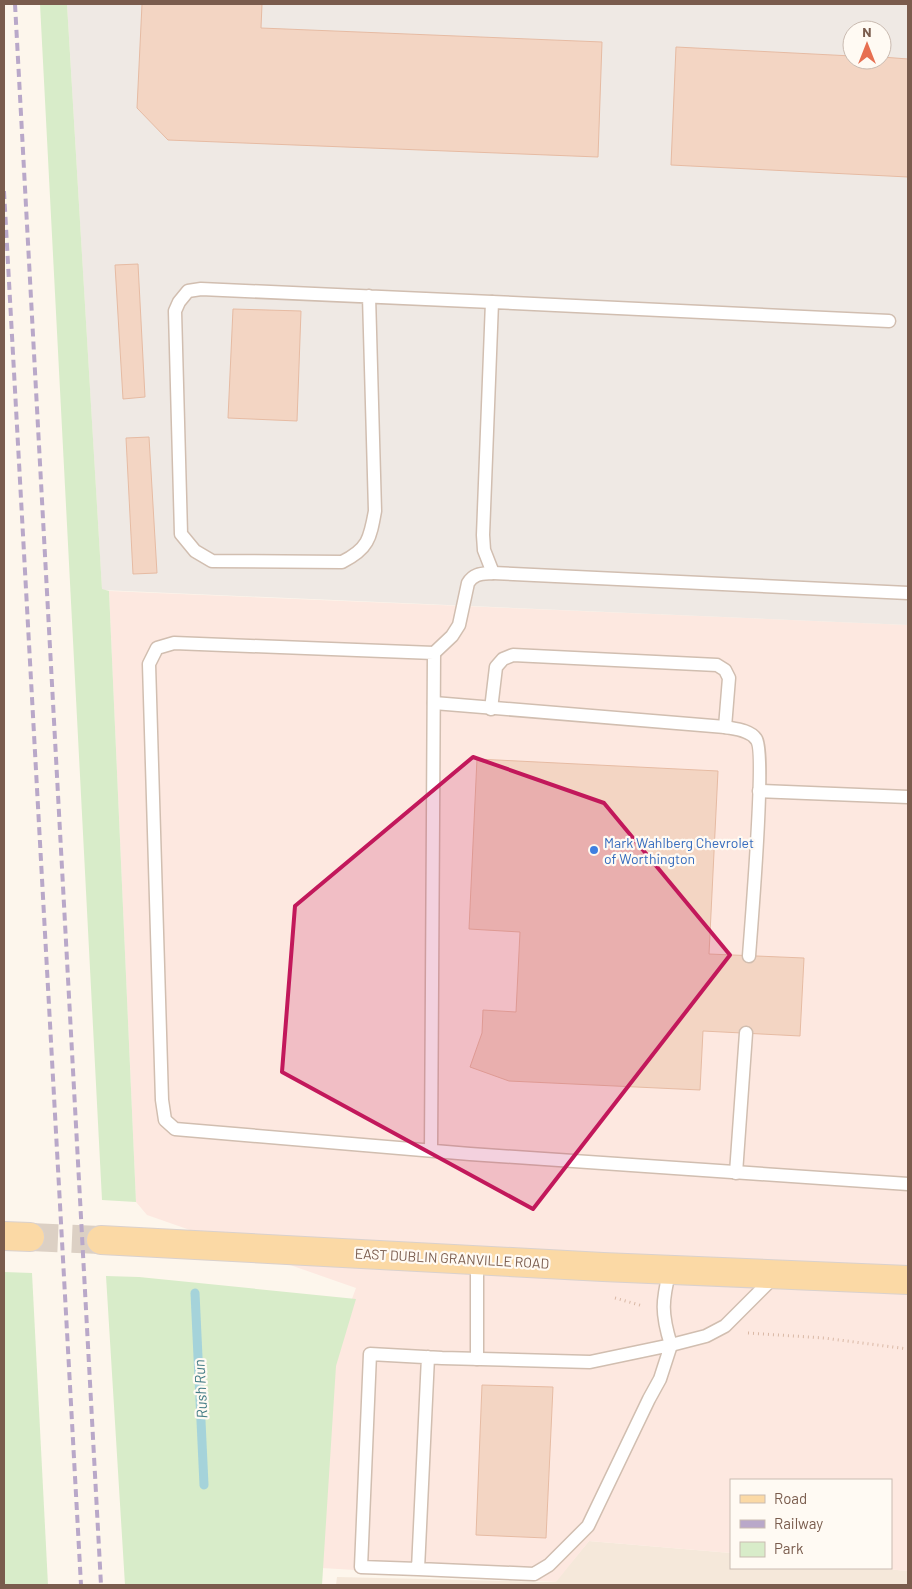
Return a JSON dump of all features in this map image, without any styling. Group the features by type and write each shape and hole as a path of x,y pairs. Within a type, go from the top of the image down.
{"main road":[{"path":"4,1236 30,1237"},
{"name":"EAST DUBLIN GRANVILLE ROAD","path":"101,1240 908,1280"},
{"name":"EAST DUBLIN GRANVILLE ROAD","path":"803,1276 908,1294"}],"lane":[{"path":"369,296 375,511 370,536 358,554 342,562 212,561 195,551 181,534 175,311 179,302 188,291 201,289 369,296 890,321"},
{"path":"492,302 483,535 484,550 493,573"},
{"path":"908,593 493,573 478,574 468,583 459,625 452,636 434,653 174,643 157,648 149,664 162,1100 165,1120 175,1129 431,1150 908,1184"},
{"path":"431,1150 434,653"},
{"path":"491,709 496,667 503,659 513,655 717,665 725,670 728,678 725,727"},
{"path":"434,703 725,727 749,733 757,739 760,747 759,791 750,956"},
{"path":"759,791 908,797"},
{"path":"736,1172 746,1033"},
{"path":"477,1259 477,1359"},
{"path":"670,1269 663,1298 663,1310 665,1327 671,1345 660,1379 588,1526 549,1565 534,1574 361,1567 370,1354 590,1362 671,1345 706,1336 725,1326 776,1274"},
{"path":"418,1569 428,1357"}],"highlighted area":[{"path":"473,757 604,803 730,955 533,1209 282,1072 295,906"}],"shaded area":[{"path":"67,4 908,4 908,625 102,590"},
{"path":"109,591 908,625 908,1571 886,1569 892,1569 892,1479 730,1479 730,1553 589,1541 556,1582 305,1567 327,1366 356,1288 147,1215 136,1202"},
{"path":"589,1541 730,1553 730,1569 886,1569 908,1571 908,1585 336,1585 337,1577 555,1582"}],"green space":[{"path":"40,4 67,4 102,589 109,591 136,1202 102,1200"},
{"path":"4,1272 32,1273 48,1585 4,1585"},
{"path":"106,1276 139,1277 356,1299 336,1366 322,1585 125,1585"}],"building":[{"path":"142,4 262,4 261,28 602,42 598,157 168,140 137,108"},
{"path":"676,47 842,55 842,70 892,70 892,58 908,59 908,177 671,165"},
{"path":"138,264 145,397 123,399 115,265"},
{"path":"233,309 301,311 297,421 228,418"},
{"path":"149,437 157,573 133,574 126,438"},
{"name":"Mark Wahlberg Chevrolet of Worthington","path":"477,759 718,771 709,954 804,958 800,1036 703,1031 700,1090 509,1081 470,1067 482,1033 483,1010 516,1012 520,932 469,929"},
{"path":"482,1385 553,1387 546,1538 476,1535"}],"waterway":[{"name":"Rush Run","path":"195,1293 204,1485"}],"tunnel":[{"path":"30,1237 101,1240"}],"railway":[{"path":"15,4 101,1585"},
{"path":"4,191 81,1585"}],"place":[{"name":"Mark Wahlberg Chevrolet of Worthington","path":"594,850"}]}
